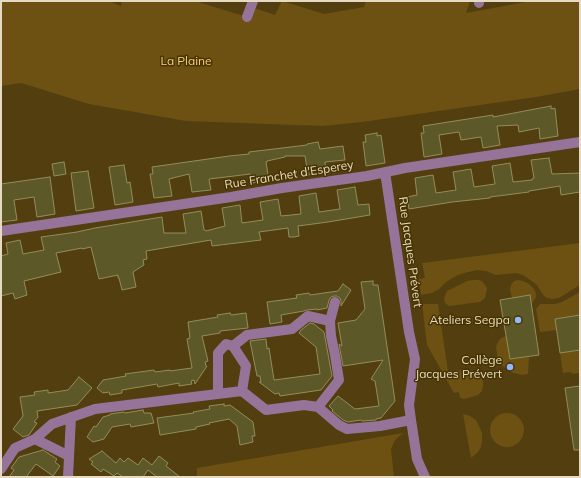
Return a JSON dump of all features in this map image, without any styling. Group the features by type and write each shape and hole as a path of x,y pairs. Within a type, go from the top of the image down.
{"street":[{"path":"247,17 253,1"},
{"name":"Rue Franchet d'Esperey","path":"1,231 224,198 412,167 580,142"},
{"name":"Rue Jacques Prévert","path":"384,172 409,332 415,359 410,405 411,420 417,459 425,477"},
{"path":"318,407 339,380 331,336 330,321 335,302"},
{"path":"233,346 247,335 292,329 308,316 330,321"},
{"path":"218,394 218,353 226,344 233,346 246,366 242,391"},
{"path":"1,469 15,448 35,439 52,424 95,409 242,391 266,410 304,405 318,407 339,425 347,429 380,426 411,420"},
{"path":"68,477 71,417"},
{"path":"35,439 70,456"}],"green space":[{"name":"La Plaine","path":"1,1 109,1 121,6 122,1 195,1 247,17 251,7 275,15 282,1 324,14 364,7 366,1 470,1 466,13 531,1 580,1 580,89 536,97 362,122 323,126 186,121 89,104 21,83 1,86"},
{"path":"580,243 580,285 559,298 547,298 536,284 523,275 516,273 496,275 486,271 477,270 458,275 432,293 421,295 419,279 425,278 422,263"},
{"path":"518,280 529,284 534,289 536,297 533,302 531,303 530,296 512,298 510,290 511,285 514,281"},
{"path":"467,281 482,281 487,288 485,298 480,302 449,306 445,303 444,298 447,291"},
{"path":"580,292 580,315 556,319 557,330 540,332 536,309 540,304 555,304 562,302"},
{"path":"422,304 438,304 448,371 472,370 479,374 483,381 483,386 482,391 478,395 464,399 460,398 459,392 454,393 427,345"},
{"path":"506,336 510,359 529,357 528,374 522,375 510,372 498,362 496,346 501,338"},
{"path":"580,350 580,373 563,373 560,353"},
{"path":"510,413 517,415 522,420 524,430 522,440 517,445 504,447 497,445 492,440 490,427 492,420 497,415"},
{"path":"463,414 476,420 482,433 481,447 471,458"},
{"path":"403,433 395,440 391,449 394,477 197,477 197,468"}],"building":[{"path":"551,106 551,109 555,108 558,136 540,139 539,128 519,132 518,125 497,126 500,145 483,148 481,137 461,140 459,132 439,135 442,154 424,157 421,133 424,133 423,126 493,115 493,117"},
{"path":"377,133 377,136 381,135 385,163 366,166 363,142 366,142 365,135"},
{"path":"318,142 320,149 343,146 345,160 325,162 326,172 308,175 305,156 285,156 266,162 269,181 251,183 250,174 209,179 211,190 192,192 189,174 169,179 172,196 154,198 150,174 153,174 152,167 249,154 249,152 307,145"},
{"path":"549,158 552,174 580,173 580,192 561,195 560,186 490,198 409,209 407,197 417,195 415,178 433,175 436,193 456,190 453,172 471,169 474,187 495,184 492,166 510,163 513,182 532,180 534,178 531,160"},
{"path":"64,162 66,174 54,176 52,164"},
{"path":"124,165 127,183 130,182 133,202 115,205 109,167"},
{"path":"88,171 94,208 76,211 71,173"},
{"path":"50,177 55,214 37,217 34,197 14,200 17,220 1,222 1,184"},
{"path":"355,187 358,205 369,204 370,215 298,226 299,236 294,237 289,237 288,228 259,232 261,240 212,246 211,240 146,251 147,259 143,260 144,265 133,272 136,287 122,290 118,275 99,279 91,247 56,253 61,272 24,281 27,295 15,299 13,293 1,296 1,256 8,254 6,243 20,240 23,254 44,250 41,237 162,217 164,233 186,233 183,214 201,211 204,230 206,231 225,226 222,208 240,205 242,223 263,220 260,202 278,199 281,216 301,214 299,196 316,193 319,212 340,209 337,190"},
{"path":"373,281 373,285 378,285 395,401 381,418 376,420 348,422 332,411 333,410 329,406 338,396 355,409 379,406 375,381 371,379 383,360 343,366 339,344 342,346 338,323 356,320 365,309 361,282"},
{"path":"343,284 351,290 341,306 340,298 334,296 329,300 327,308 281,315 282,322 270,324 267,302 297,298 296,295 309,293 310,295 338,291"},
{"name":"Ateliers Segpa","path":"530,295 539,355 510,359 500,300"},
{"path":"230,313 231,315 246,313 248,328 220,331 220,333 202,336 208,361 205,362 207,366 195,384 194,380 191,381 192,384 179,386 179,383 158,387 157,384 122,390 122,393 110,395 109,392 103,393 97,388 103,380 126,376 125,374 154,370 155,372 192,368 187,339 190,338 188,322 218,317 217,315"},
{"path":"580,315 580,350 560,353 555,319"},
{"path":"310,323 314,324 324,332 332,376 321,390 280,396 279,393 275,394 259,382 261,382 260,376 257,376 250,341 266,339 267,349 269,348 274,380 320,374 316,347 299,333"},
{"path":"79,377 92,388 77,405 37,411 38,417 34,422 37,423 29,435 23,437 13,429 23,416 20,397 35,395 34,392 48,390 48,393 68,390"},
{"path":"580,386 580,450 574,450 565,388"},
{"path":"224,404 224,406 230,405 253,422 255,436 252,436 253,442 240,445 237,426 229,419 209,423 210,424 196,427 196,429 160,435 157,418 194,413 193,412 210,409 209,406"},
{"path":"143,410 144,413 151,413 154,423 131,427 130,424 112,427 104,439 93,442 87,437 94,426 96,427 103,417 110,414"},
{"path":"43,450 57,459 55,462 60,466 53,476 36,464 26,477 9,477 14,470 11,468 19,457"},
{"path":"102,451 116,463 120,458 124,462 128,458 138,465 143,458 152,465 159,456 168,463 166,466 180,477 157,477 148,470 143,477 123,477 117,473 114,476 103,469 101,472 91,464 93,462 89,459"}],"place":[{"name":"Ateliers Segpa","path":"518,320"},
{"name":"Collège Jacques Prévert","path":"510,367"}]}
